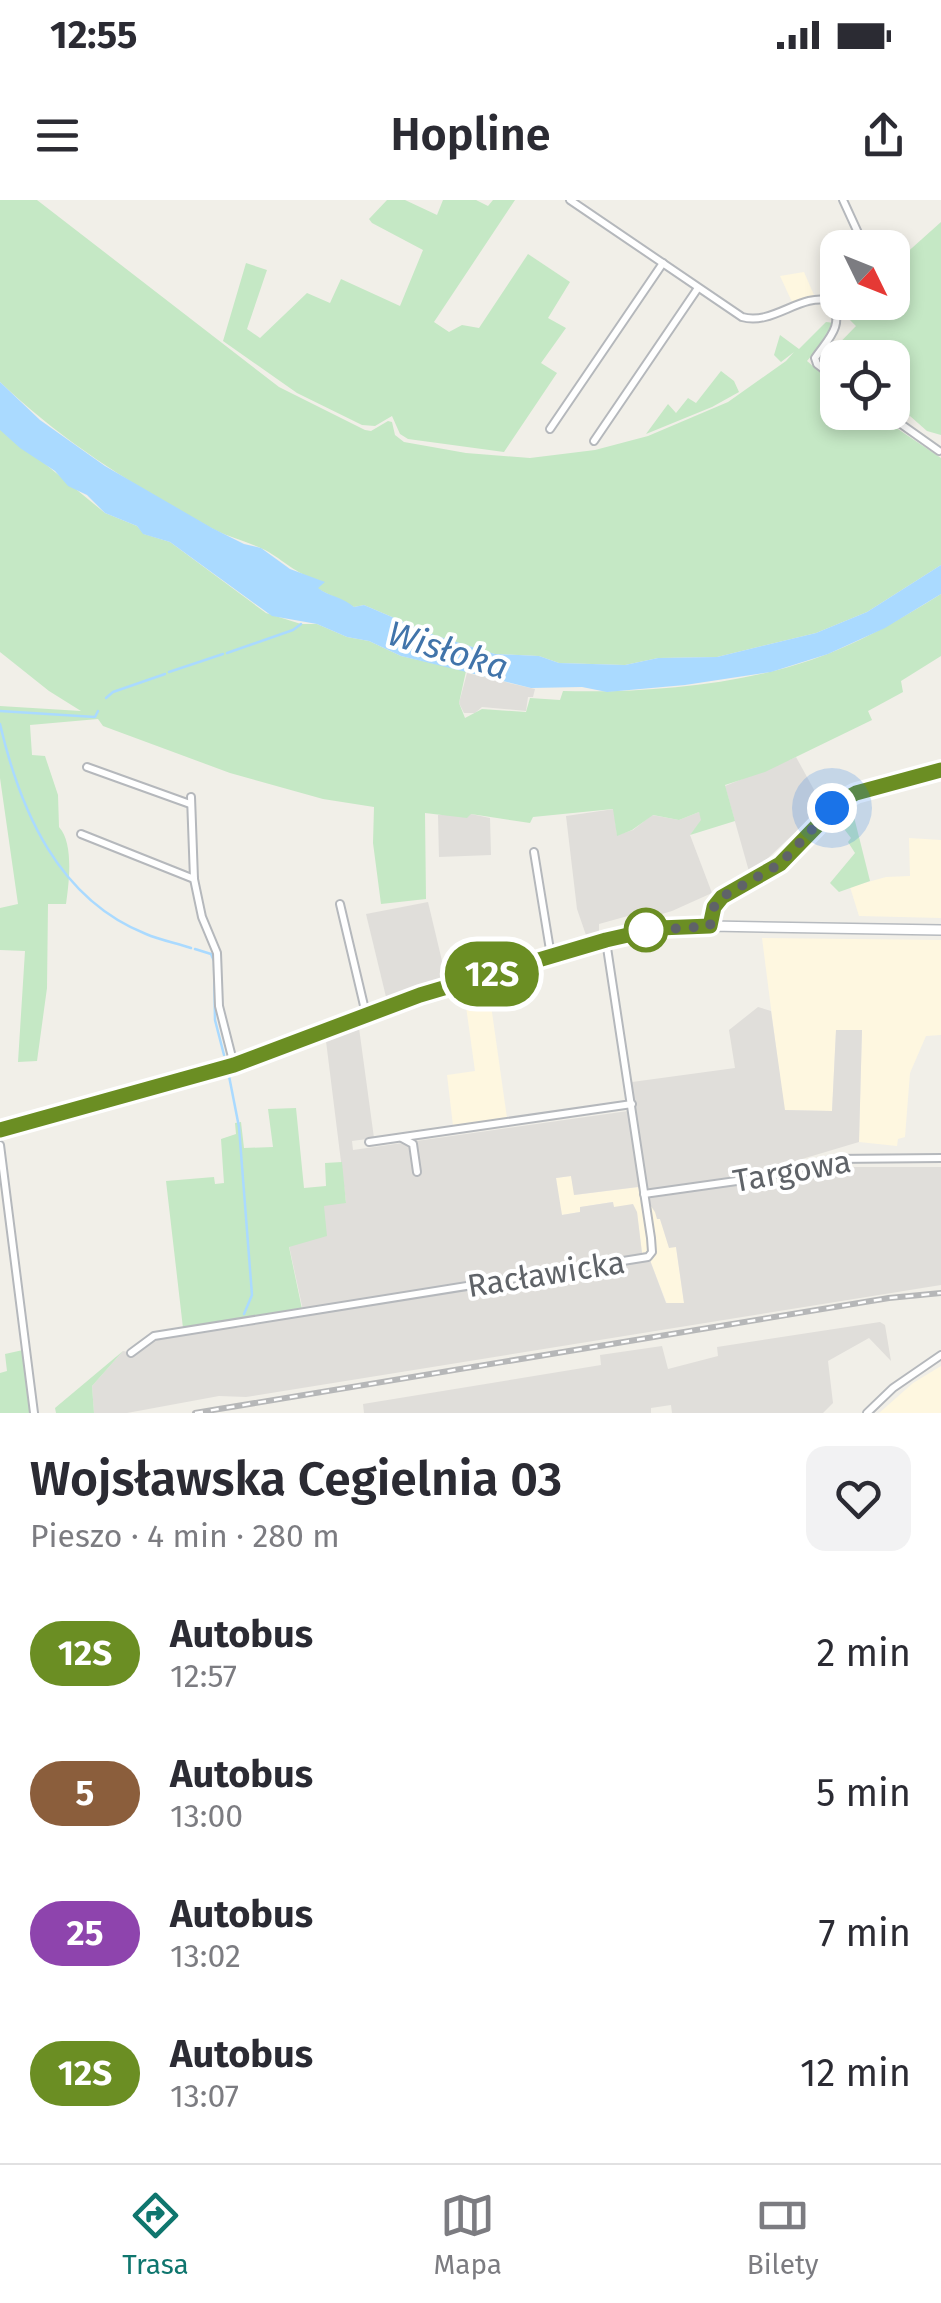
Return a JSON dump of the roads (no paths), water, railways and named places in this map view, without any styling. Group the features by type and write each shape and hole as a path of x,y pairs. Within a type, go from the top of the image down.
{"street":[{"path":"570,200 735,314 750,320 820,298"},
{"path":"843,200 857,230"},
{"path":"550,430 663,263"},
{"path":"594,441 698,288"},
{"path":"909,430 939,451"},
{"path":"87,767 190,800 194,879 202,917 217,952 219,1006 234,1065"},
{"path":"710,926 714,907 722,897 780,864 841,801 856,793 941,770"},
{"path":"81,834 194,879"},
{"path":"534,852 551,956"},
{"path":"340,904 366,1014"},
{"path":"0,1130 234,1065 366,1014 551,956 659,928 941,930"},
{"name":"Racławicka","path":"131,1353 154,1336 645,1258 652,1248 606,940"},
{"path":"369,1142 632,1104"},
{"path":"401,1138 412,1144 418,1172"},
{"path":"0,1145 34,1413"},
{"name":"Targowa","path":"644,1194 765,1177 834,1158 941,1158"},
{"path":"867,1413 893,1388 941,1356"}],"water":[{"name":"Wisłoka","path":"0,382 40,420 105,466 212,528 261,548 290,569 325,582 318,588 322,591 354,607 364,605 434,635 495,654 539,656 559,663 625,665 658,658 717,657 816,633 867,612 941,565 941,594 885,628 828,654 771,672 607,692 582,687 531,688 401,656 317,624 272,616 170,542 143,534 137,526 105,513 87,495 68,486 55,471 20,448 0,430"}],"waterway":[{"path":"227,653 301,624"},
{"path":"169,672 223,654"},
{"path":"106,698 165,674"},
{"path":"0,711 95,717 98,711"},
{"path":"0,724 32,819 66,875 115,918 151,936 191,948"},
{"path":"195,949 211,954 214,961 215,1020 224,1055"},
{"path":"229,1076 239,1127 252,1295 244,1314"}],"railway":[{"path":"195,1413 889,1298 941,1293"}]}
